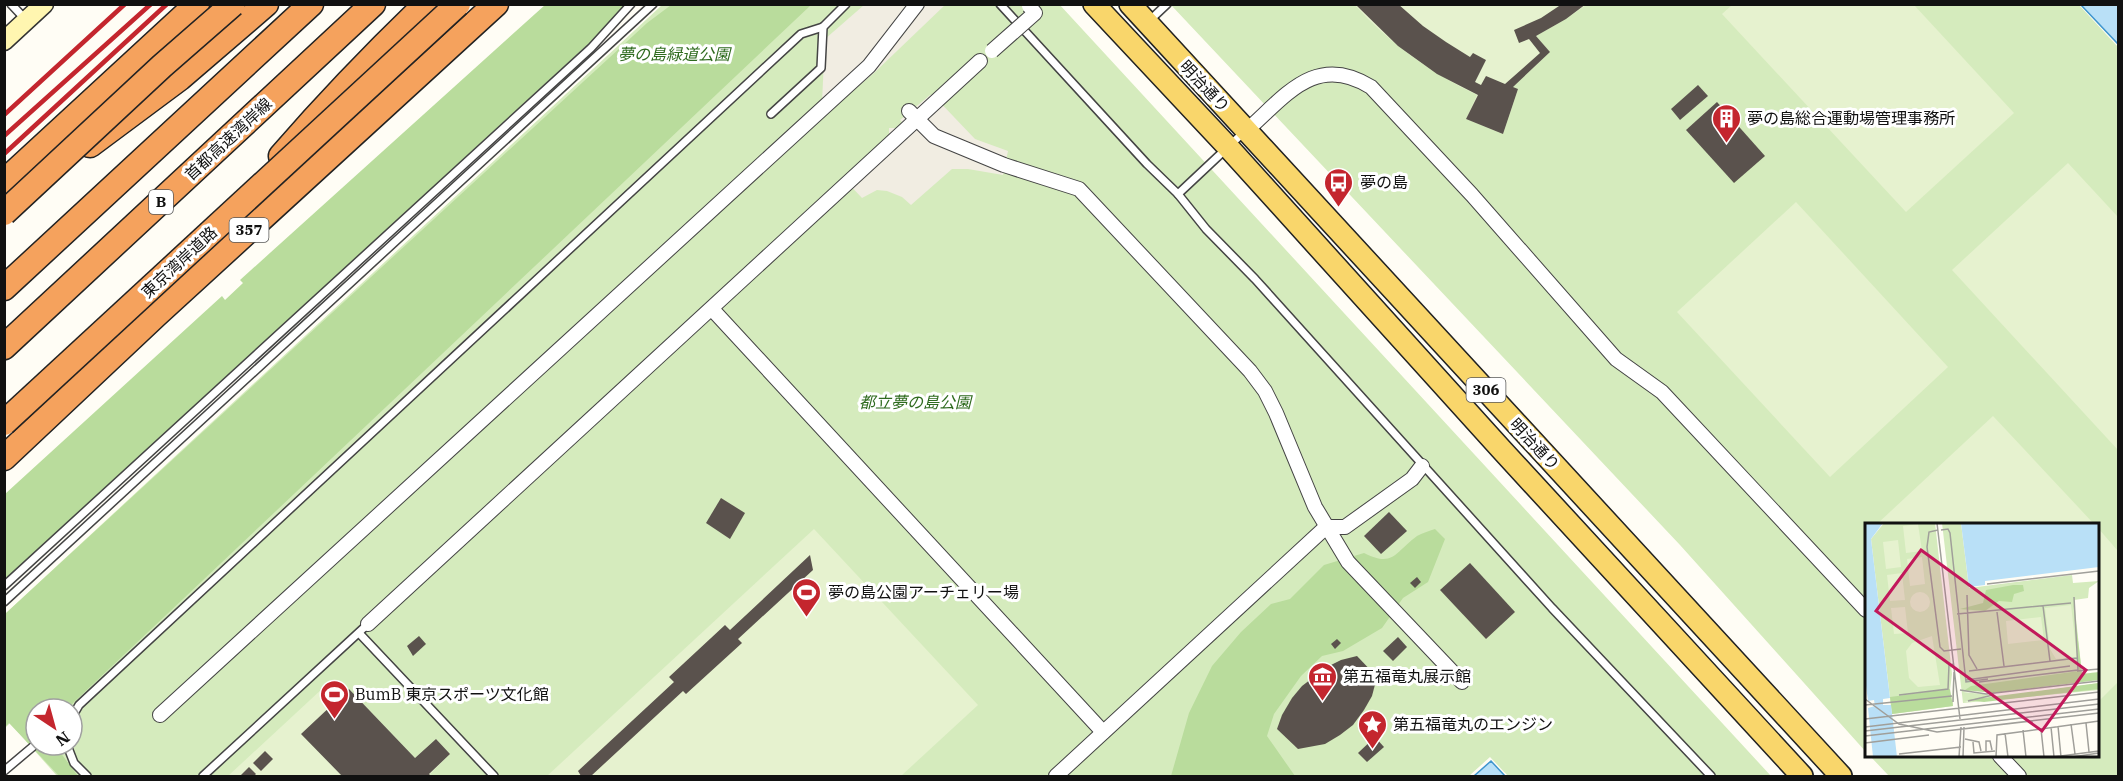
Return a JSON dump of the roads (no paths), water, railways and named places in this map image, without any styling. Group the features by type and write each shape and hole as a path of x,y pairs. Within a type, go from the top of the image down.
{"highway":[{"path":"4,182 197,4"},
{"path":"4,212 162,66 233,4"},
{"path":"4,212 69,159 180,78 266,4"},
{"path":"4,288 311,4"},
{"name":"首都高速湾岸線","path":"4,347 373,4"},
{"path":"156,315 167,294 210,237 267,171 376,52 426,4"},
{"name":"東京湾岸道路","path":"4,423 458,4"},
{"name":"357","path":"4,458 156,315 496,4"}],"main road":[{"name":"明治通り","path":"1094,4 1228,147 1492,440 1802,777"},
{"name":"明治通り","path":"1130,4 1841,777"}],"street":[{"path":"4,41 45,4"},
{"path":"160,715 861,73 917,4"},
{"path":"992,51 1035,13 1029,6"},
{"path":"363,629 712,309 913,116 980,62"},
{"path":"1246,130 1290,89 1309,78 1335,73 1357,78 1371,87 1472,195 1616,359 1662,392 1865,609"},
{"path":"913,116 934,136 1004,165 1079,189 1250,371 1276,413 1315,507 1348,562 1462,682"},
{"path":"712,309 1103,732"},
{"path":"1056,777 1326,527 1345,527 1412,479 1422,466"},
{"path":"2001,757 2019,777"}],"lane":[{"path":"11,4 27,21"},
{"path":"4,586 591,48 630,4"},
{"path":"4,602 653,4"},
{"path":"84,700 801,34 823,27 846,4"},
{"path":"1000,4 1147,164 1178,194 1206,229 1263,288 1552,608 1711,777"},
{"path":"1147,22 1167,4"},
{"path":"771,114 820,68 823,27"},
{"path":"1178,194 1246,130"},
{"path":"203,777 363,629 494,777"},
{"path":"4,771 24,754"},
{"path":"72,757 87,777"}],"water":[{"path":"2081,5 2118,5 2118,44"},
{"path":"1491,761 1505,776 1474,776"}],"railway":[{"path":"4,115 125,4"},
{"path":"4,136 151,4"},
{"path":"4,154 167,4"}],"place":[{"name":"夢の島総合運動場管理事務所","path":"1726,144"},
{"name":"夢の島","path":"1339,208"},
{"name":"夢の島公園アーチェリー場","path":"807,618"},
{"name":"第五福竜丸展示館","path":"1322,702"},
{"name":"BumB 東京スポーツ文化館","path":"334,720"},
{"name":"第五福竜丸のエンジン","path":"1372,750"}],"park label":[{"name":"夢の島緑道公園","path":"674,54"},
{"name":"都立夢の島公園","path":"915,402"}]}
